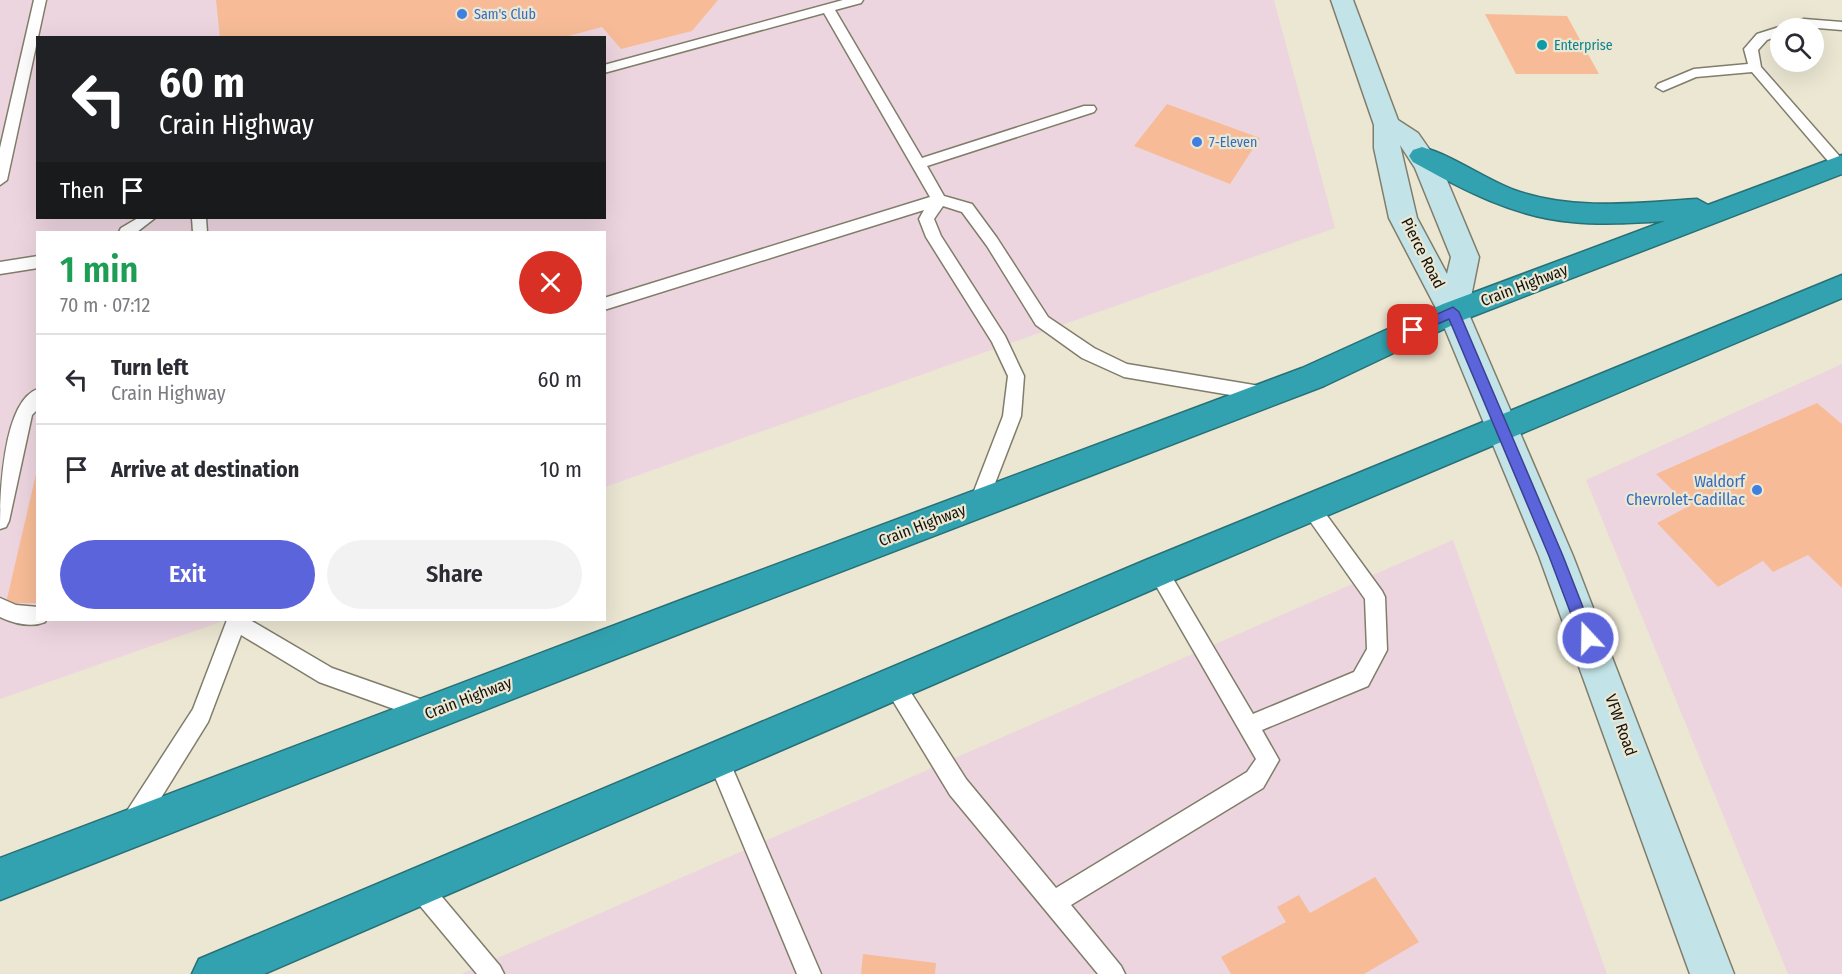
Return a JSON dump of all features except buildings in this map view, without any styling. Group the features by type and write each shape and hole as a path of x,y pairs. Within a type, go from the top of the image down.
{"highway":[{"path":"1422,156 1489,190 1533,206 1572,212 1618,214 1728,207"},
{"name":"Crain Highway","path":"0,879 431,712 1313,377 1453,312 1840,165"},
{"path":"214,974 1158,571 1842,286"}],"main road":[{"name":"Pierce Road","path":"1342,0 1387,125 1387,148 1403,218 1453,312"},
{"name":"Pierce Road","path":"1387,125 1409,139 1428,166 1465,257 1453,312"},
{"name":"VFW Road","path":"1453,312 1556,556 1713,974"}],"lane":[{"path":"0,180 40,0"},
{"path":"606,68 791,12 828,8 857,0"},
{"path":"828,8 939,200"},
{"path":"1824,25 1842,26"},
{"path":"1770,34 1762,37 1750,49 1755,68 1840,165"},
{"path":"1663,87 1694,73 1755,68"},
{"path":"918,164 1089,109"},
{"path":"939,200 926,219 934,237 999,340 1016,376 1012,416 978,504"},
{"path":"606,303 939,200 967,208 992,242 1042,321 1088,353 1124,370 1268,394"},
{"path":"128,231 146,219"},
{"path":"0,268 36,262"},
{"path":"0,521 24,413 36,398"},
{"path":"1248,726 1361,680 1377,650 1375,597 1311,508"},
{"path":"1053,903 1255,780 1268,760 1158,571"},
{"path":"0,607 14,614 36,616"},
{"path":"128,830 201,715 237,621 326,675 431,712"},
{"path":"894,684 958,787 1113,974"},
{"path":"719,760 809,974"},
{"path":"419,887 492,974"}],"shaded area":[{"path":"0,0 1274,0 1335,228 606,487 606,231 36,231 36,621 223,621 0,699"},
{"path":"1842,364 1842,974 1788,974 1586,480"},
{"path":"1453,540 1607,974 461,974"}],"place":[{"name":"Sam's Club","path":"462,14"},
{"name":"Enterprise","path":"1542,45"},
{"name":"7-Eleven","path":"1197,142"},
{"name":"Waldorf Chevrolet-Cadillac","path":"1757,490"}],"route":[{"path":"1413,330 1453,312 1556,556 1588,638"}]}
